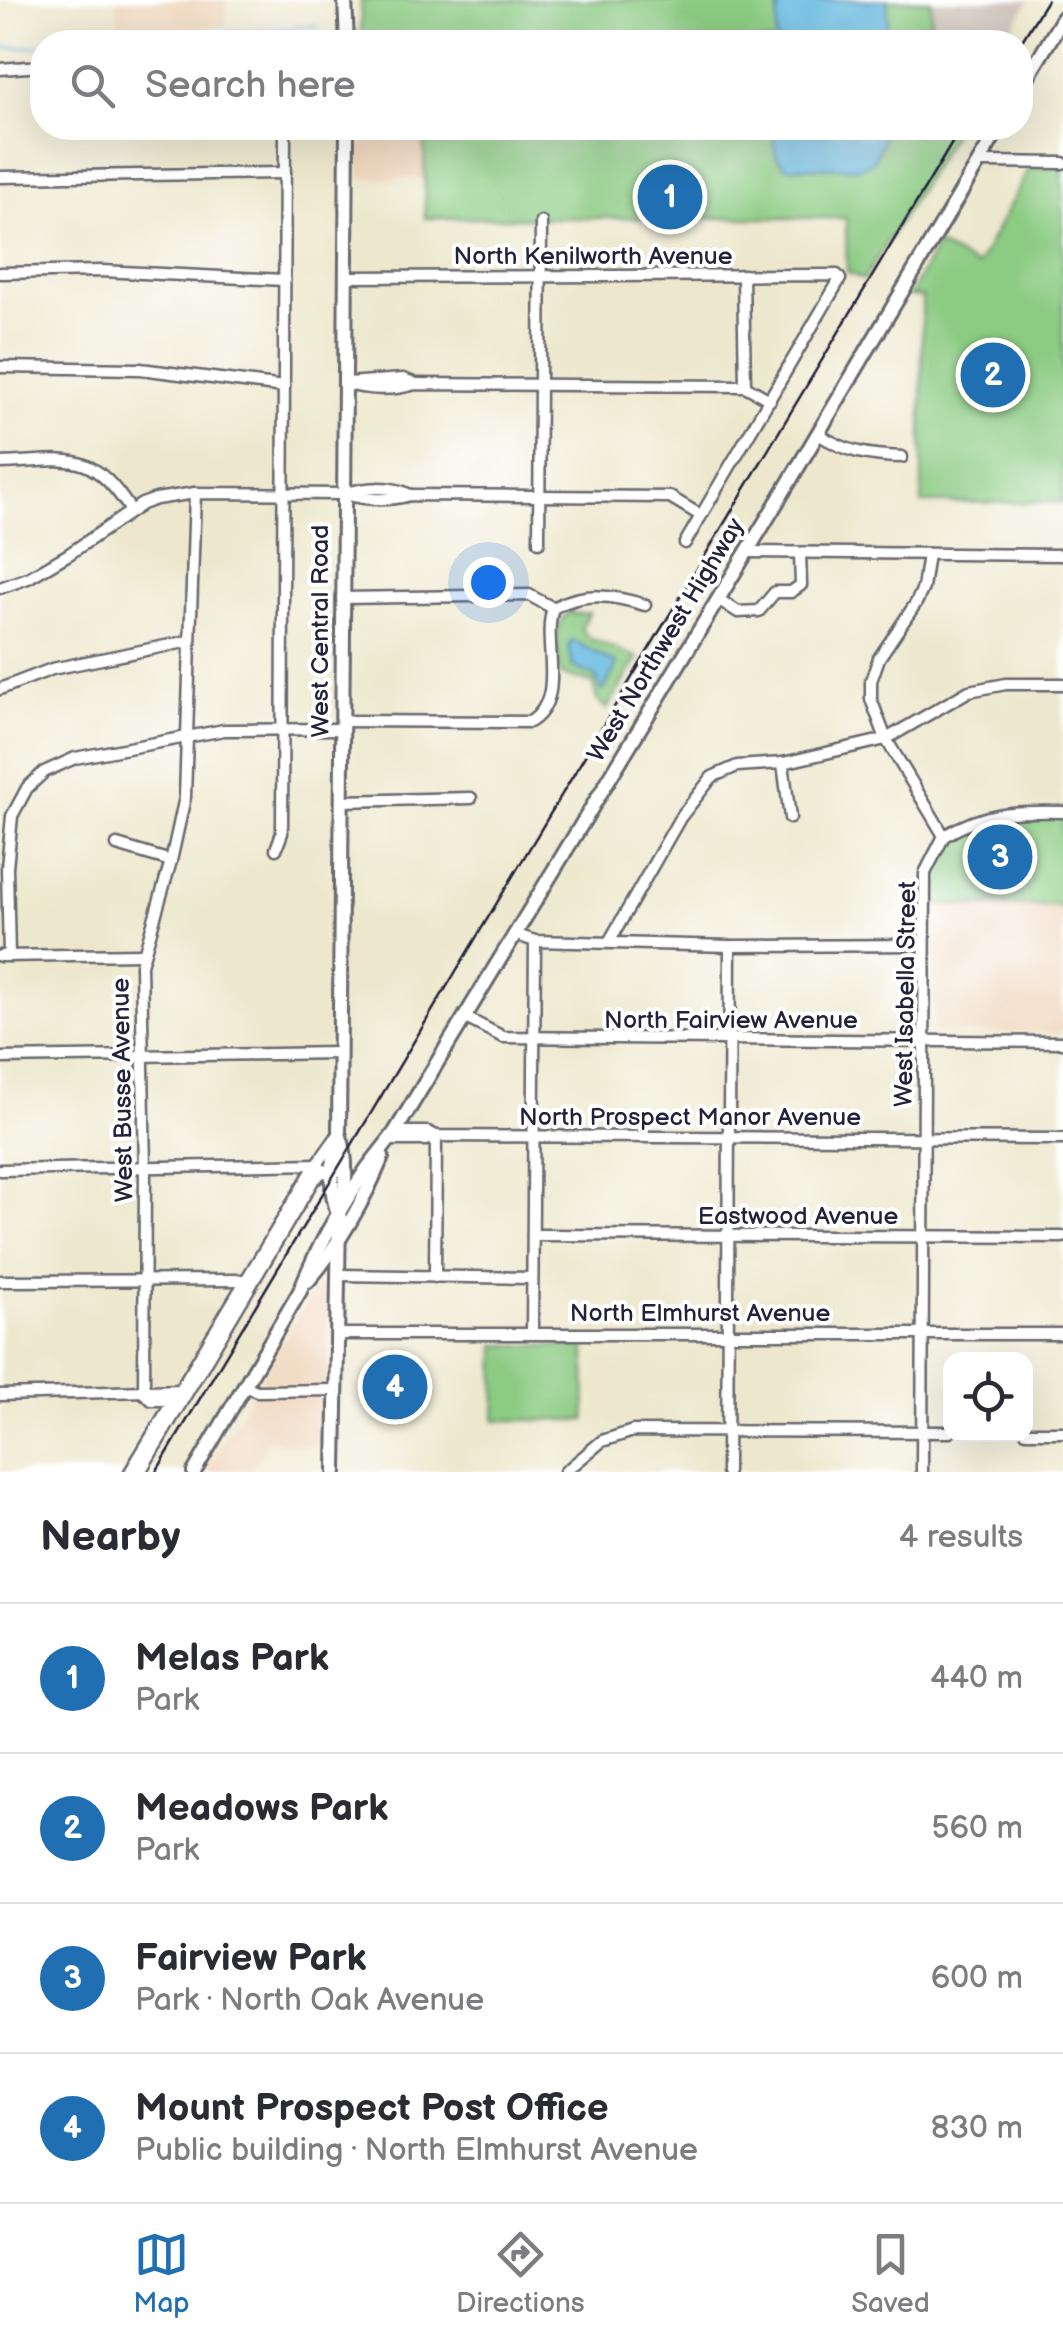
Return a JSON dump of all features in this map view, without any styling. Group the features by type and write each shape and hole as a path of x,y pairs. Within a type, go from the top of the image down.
{"main road":[{"path":"347,30 348,4"},
{"path":"1033,68 1063,18"},
{"name":"West Central Road","path":"336,1472 339,1215 334,1203 345,1179 339,1134 339,1054 346,140"},
{"name":"West Northwest Highway","path":"300,1290 320,1267 374,1176 392,1136 992,140"},
{"name":"West Northwest Highway","path":"194,1472 339,1215 345,1179 392,1136"},
{"path":"314,1173 322,1171 345,1179"}],"street":[{"path":"0,68 30,67"},
{"path":"276,849 282,833 285,140"},
{"path":"978,162 1063,163"},
{"path":"0,178 285,173"},
{"path":"539,542 541,222"},
{"path":"0,273 102,271 284,280"},
{"path":"743,274 745,386"},
{"name":"North Kenilworth Avenue","path":"345,277 837,275 840,278 770,400"},
{"path":"0,367 140,368 284,387"},
{"path":"344,383 403,379 415,384 745,386 770,400 685,543"},
{"path":"818,434 863,456 902,457"},
{"path":"0,463 75,461 93,466 111,482 132,511"},
{"path":"0,588 28,578 156,499 195,493 344,494 395,500 410,496 670,497 700,515"},
{"name":"West Busse Avenue","path":"144,1393 143,954 171,861 185,797 195,493"},
{"path":"746,552 1063,555"},
{"path":"718,599 738,612 759,611 775,592 791,592 801,585 800,553"},
{"path":"928,554 923,588 890,636 870,681 871,699 886,739 944,836 968,822 1008,811 1063,812"},
{"path":"342,598 529,595 553,608"},
{"path":"143,954 4,956 12,816 27,788 44,772 76,758 224,730 530,722 539,716 547,701 552,672 547,632 553,608 568,600 601,595 645,605"},
{"path":"0,689 52,669 190,641"},
{"path":"609,942 680,818 712,776 736,766 783,763 886,739 970,691 1006,684 1063,684"},
{"path":"783,763 790,818"},
{"path":"341,801 472,798"},
{"name":"West Isabella Street","path":"922,1472 925,873 944,836"},
{"path":"117,845 171,861"},
{"path":"514,934 535,941 924,945"},
{"path":"532,1332 535,941"},
{"path":"727,1472 730,946"},
{"name":"North Fairview Avenue","path":"464,1017 498,1036 534,1038 1063,1042"},
{"path":"0,1058 339,1054"},
{"path":"130,1472 339,1134"},
{"name":"North Prospect Manor Avenue","path":"392,1136 428,1140 436,1136 1063,1139"},
{"path":"435,1276 436,1136"},
{"path":"0,1170 295,1162 314,1173"},
{"path":"282,1165 314,1173"},
{"name":"Eastwood Avenue","path":"533,1234 1063,1237"},
{"path":"338,1275 532,1278"},
{"path":"0,1281 250,1280"},
{"name":"North Elmhurst Avenue","path":"337,1334 1063,1334"},
{"path":"245,1386 257,1391 336,1390"},
{"path":"0,1394 144,1393 153,1389 181,1395"},
{"path":"140,1472 181,1395"},
{"path":"566,1472 596,1445 621,1434 645,1430 943,1432"},
{"path":"1033,1432 1063,1432"}],"shaded area":[{"path":"117,0 226,0 226,26 117,30"},
{"path":"931,0 1029,0 1012,30 931,30"},
{"path":"360,140 424,140 425,178 359,179"},
{"path":"935,905 1058,906 1063,910 1063,1033 934,1032"},
{"path":"319,1281 327,1287 327,1446 295,1446 269,1439 250,1472 205,1472"}],"green space":[{"path":"361,0 931,0 931,30 361,30"},
{"path":"424,140 949,140 864,280 847,272 846,218 425,218"},
{"path":"1030,167 1063,167 1063,502 922,503 922,297 909,296 937,245 977,266"},
{"path":"571,609 572,614 589,613 581,629 589,638 638,658 607,709 597,700 593,683 561,675 558,631"},
{"path":"998,815 1063,815 1063,910 1057,906 930,905 933,869 944,845 966,829"},
{"path":"496,1345 585,1346 586,1420 495,1420"}],"water":[{"path":"779,0 888,0 887,30 777,30"},
{"path":"774,140 882,140 873,162 857,168 786,167 776,156"},
{"path":"572,640 617,664 604,690 595,676 573,667 569,646"}],"waterway":[{"path":"266,30 318,26"},
{"path":"0,48 30,47"}],"railway":[{"path":"1029,30 1047,0"},
{"path":"156,1472 954,140"}],"place":[{"name":"Melas Park","path":"670,197"},
{"name":"Meadows Park","path":"993,375"},
{"name":"Fairview Park","path":"1000,857"},
{"name":"Mount Prospect Post Office","path":"395,1387"}]}
